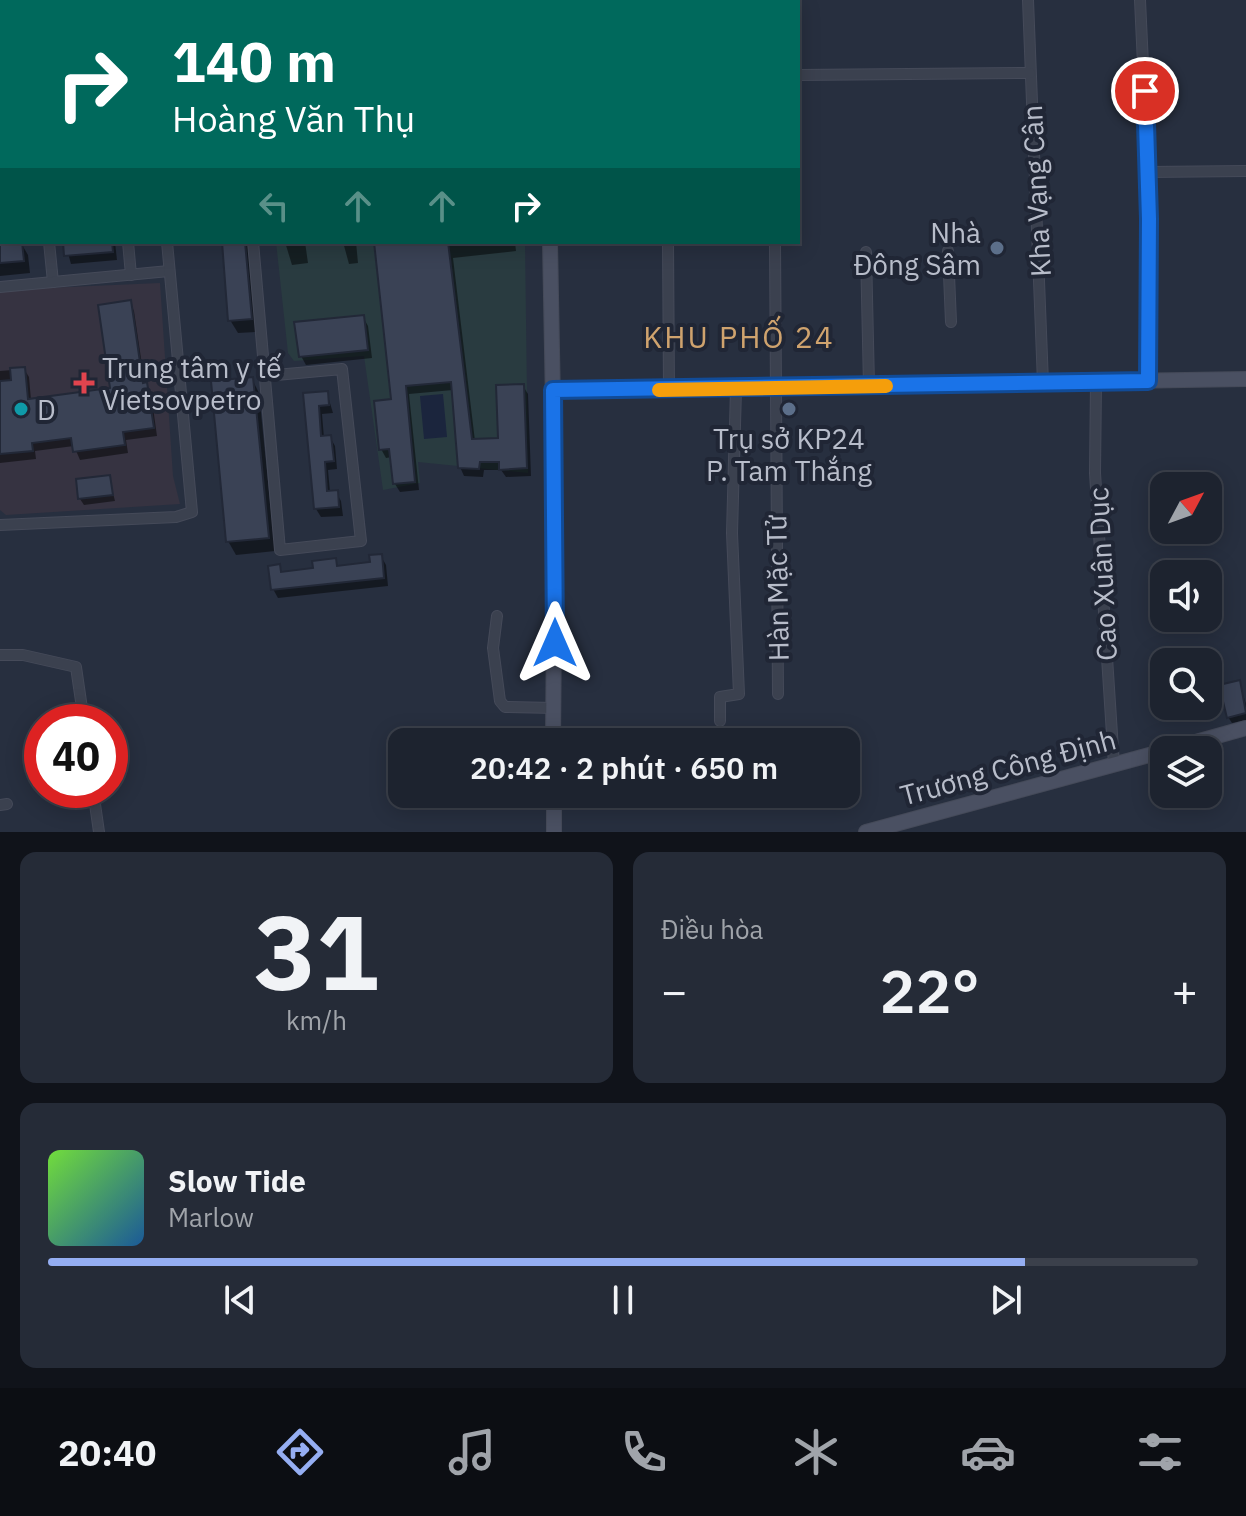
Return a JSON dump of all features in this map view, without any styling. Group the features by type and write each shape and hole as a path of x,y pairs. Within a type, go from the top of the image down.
{"street":[{"name":"Kha Vạng Cân","path":"1028,0 1043,383"},
{"path":"1140,0 1148,172 1148,381"},
{"path":"800,75 1030,73"},
{"path":"1148,172 1246,171"},
{"path":"49,244 53,282"},
{"path":"128,244 131,275"},
{"path":"0,525 176,517 192,512 167,244"},
{"path":"253,244 280,550 361,541 342,369 265,376"},
{"path":"550,244 553,728"},
{"path":"668,244 669,390"},
{"name":"Hàn Mặc Tử","path":"775,244 778,694"},
{"path":"948,251 951,322"},
{"path":"866,252 869,386"},
{"path":"0,287 169,271"},
{"path":"553,390 1246,379"},
{"name":"Cao Xuân Dục","path":"1096,382 1095,473 1114,765"},
{"path":"720,721 720,697 739,694 732,533 736,389"},
{"path":"497,616 493,648 500,701 505,707 554,708"},
{"path":"0,655 23,655 76,667 81,704"},
{"name":"Trương Công Định","path":"1217,736 1246,728"},
{"name":"Trương Công Định","path":"866,832 1150,754"},
{"path":"96,808 99,832"},
{"path":"554,808 554,832"}],"shaded area":[{"path":"276,244 525,244 528,473 418,462 420,483 383,490 364,356 294,361 288,353"},
{"name":"Trung tâm y tế Vietsovpetro","path":"160,283 173,476 180,504 6,515 0,510 0,290"}],"water":[{"path":"443,394 447,437 424,439 420,396"}],"building":[{"path":"0,244 22,244 24,261 0,263"},
{"path":"63,244 112,244 113,252 64,256"},
{"path":"222,244 245,244 252,319 228,321"},
{"path":"374,244 448,244 472,439 498,438 496,385 524,384 527,468 499,470 499,462 480,462 479,469 458,468 451,382 406,386 415,482 393,484 389,449 379,450 374,401 391,399"},
{"path":"131,300 143,383 147,382 154,428 123,432 125,445 73,452 71,438 32,443 33,451 0,454 0,381 11,380 10,368 25,367 28,399 110,388 98,305"},
{"path":"364,315 368,350 299,357 294,322"},
{"path":"253,377 269,538 226,542 211,381"},
{"path":"328,391 329,405 319,406 321,436 331,435 334,461 325,462 327,491 338,490 339,507 314,509 303,393"},
{"path":"110,475 113,495 78,499 76,479"},
{"path":"382,554 384,578 271,590 268,566 280,564 281,572 313,568 312,561 336,558 337,566 370,562 369,555"},
{"path":"1240,680 1246,713 1227,718 1222,684"}],"slow traffic":[{"path":"659,390 886,386"}],"place":[{"name":"Nhà Đông Sâm","path":"997,248"},
{"name":"Trung tâm y tế Vietsovpetro","path":"84,383"},
{"name":"D","path":"21,409"},
{"name":"Trụ sở KP24 P. Tam Thắng","path":"789,409"}],"district":[{"name":"KHU PHỐ 24","path":"739,336"}],"route":[{"path":"555,643 553,390 1148,381 1149,219 1145,91"}]}
